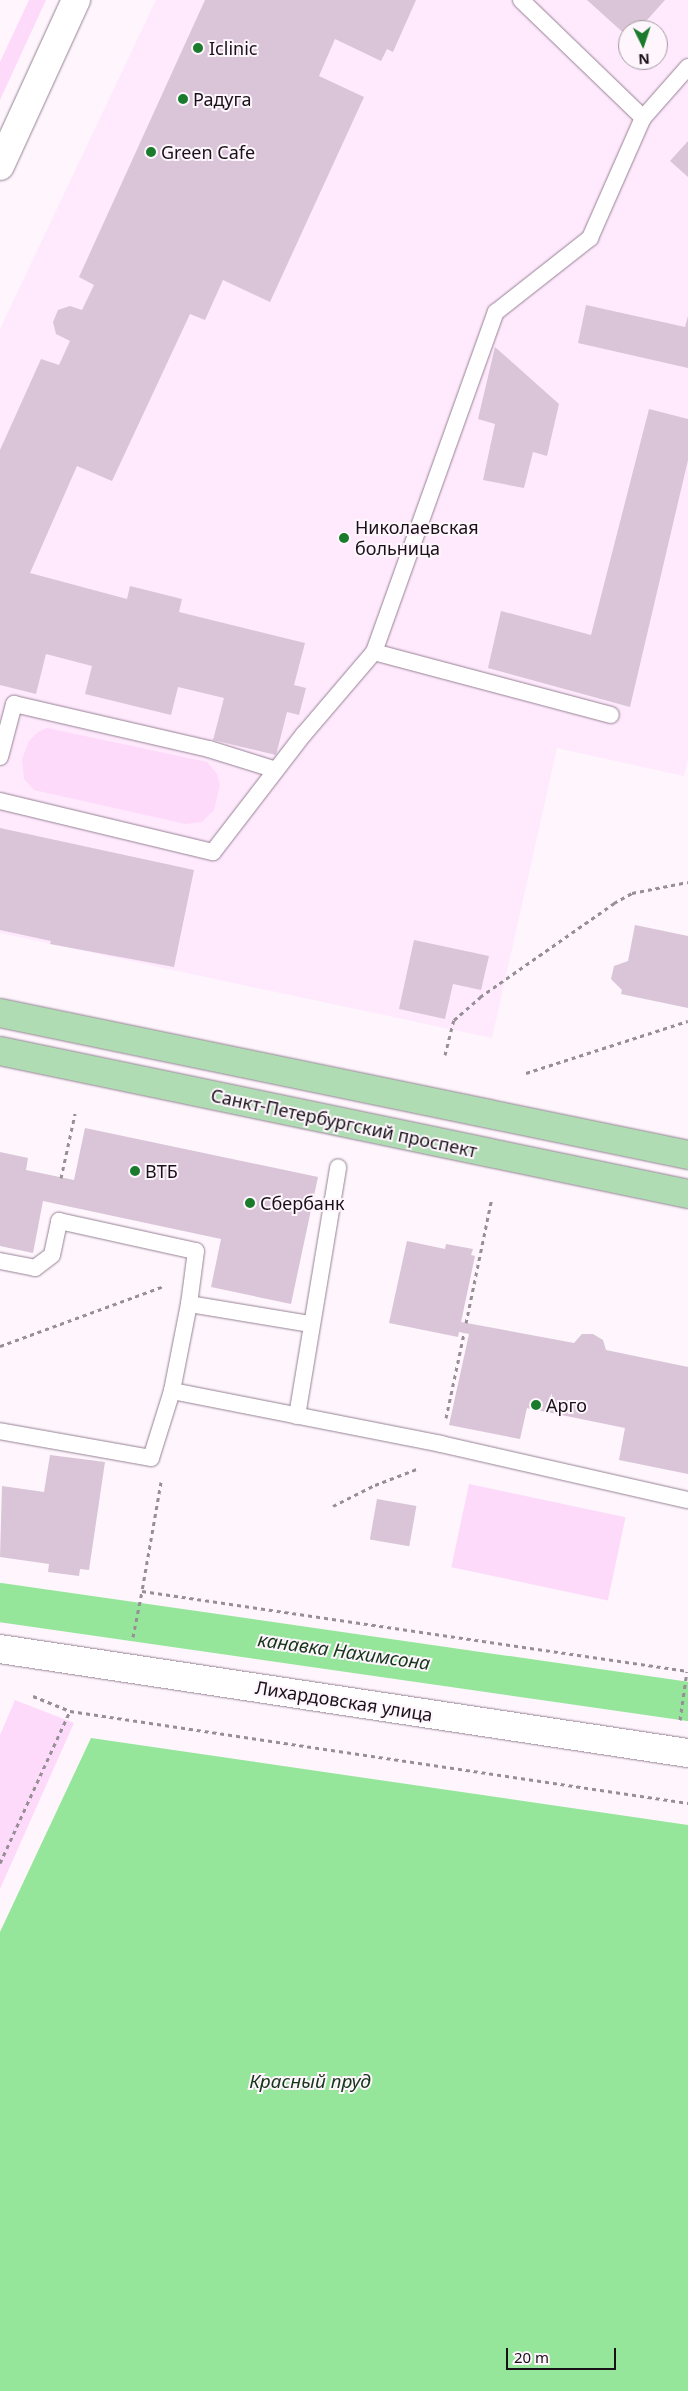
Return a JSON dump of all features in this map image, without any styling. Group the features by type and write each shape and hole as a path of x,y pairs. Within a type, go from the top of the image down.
{"main road":[{"path":"0,1013 688,1155"},
{"name":"Санкт-Петербургский проспект","path":"0,1051 688,1194"}],"street":[{"path":"0,166 76,0"},
{"name":"Лихардовская улица","path":"0,1649 688,1753"}],"lane":[{"path":"521,0 643,118"},
{"path":"0,801 213,852 276,770 374,652 496,312 590,238 643,118 688,66"},
{"path":"374,652 611,715"},
{"path":"0,757 14,704 209,748 276,770"},
{"path":"297,1416 310,1324 338,1167"},
{"path":"0,1261 35,1268 52,1254 59,1222 196,1251 190,1304 172,1391 151,1458 0,1431"},
{"path":"190,1304 310,1324"},
{"path":"172,1391 441,1444 688,1500"}],"path":[{"path":"445,1056 454,1020 480,997 614,903 632,893 688,882"},
{"path":"526,1073 688,1021"},
{"path":"61,1178 75,1114"},
{"path":"466,1323 492,1198"},
{"path":"0,1346 193,1276"},
{"path":"333,1506 375,1485 432,1463 441,1444 464,1333"},
{"path":"133,1639 163,1474"},
{"path":"142,1591 688,1671 680,1718"},
{"path":"33,1696 70,1711 688,1803"},
{"path":"0,1862 70,1711"}],"shaded area":[{"path":"29,0 46,0 0,100 0,62"},
{"name":"Николаевская больница","path":"156,0 688,0 688,759 684,776 557,748 492,1038 0,933 0,329"},
{"path":"47,728 207,762 217,774 220,785 214,810 202,822 186,824 34,790 24,779 22,759 29,741 38,732"},
{"path":"469,1484 626,1517 608,1600 451,1567"},
{"path":"15,1700 74,1723 0,1889 0,1735"}],"water":[{"name":"Красный пруд","path":"91,1738 688,1825 688,2391 0,2391 0,1932"}],"building":[{"path":"205,0 416,0 393,52 387,49 381,61 335,39 319,76 364,97 270,302 223,280 205,320 190,314 112,481 77,466 30,573 127,599 130,586 182,599 179,612 305,643 294,685 306,688 299,715 287,712 276,755 213,740 224,698 178,687 171,715 85,694 92,666 46,654 36,694 0,685 0,450 41,359 59,365 70,341 56,334 53,322 58,310 70,306 82,310 94,285 79,277"},
{"path":"587,0 665,0 647,20 618,20 618,28"},
{"path":"688,141 688,177 670,161"},
{"path":"586,305 685,327 688,316 688,368 578,343"},
{"path":"495,347 559,404 547,456 533,452 524,488 483,480 495,424 478,419"},
{"path":"649,409 688,419 688,460 630,707 488,668 501,611 591,635"},
{"path":"0,828 194,870 174,967 50,944 51,941 0,930"},
{"path":"635,925 688,936 688,1008 621,994 622,990 611,979 614,966 628,961"},
{"path":"414,940 489,956 481,990 453,984 445,1019 399,1009"},
{"path":"85,1128 318,1177 291,1304 211,1287 221,1239 43,1201 33,1253 0,1246 0,1152 28,1158 26,1170 74,1180"},
{"path":"407,1241 445,1249 446,1244 473,1249 471,1255 475,1256 461,1322 574,1343 582,1334 593,1334 603,1340 606,1350 688,1367 688,1474 619,1460 625,1428 527,1408 520,1439 449,1425 469,1334 459,1332 458,1337 389,1323"},
{"path":"50,1455 105,1462 89,1570 80,1569 79,1576 48,1572 49,1564 0,1557 2,1486 44,1492"},
{"path":"377,1499 416,1506 409,1546 370,1539"}],"waterway":[{"name":"канавка Нахимсона","path":"0,1602 688,1701"}],"place":[{"name":"Iclinic","path":"198,48"},
{"name":"Радуга","path":"183,99"},
{"name":"Green Cafe","path":"151,152"},
{"name":"Николаевская больница","path":"344,538"},
{"name":"ВТБ","path":"135,1171"},
{"name":"Сбербанк","path":"250,1203"},
{"name":"Арго","path":"536,1405"}]}
